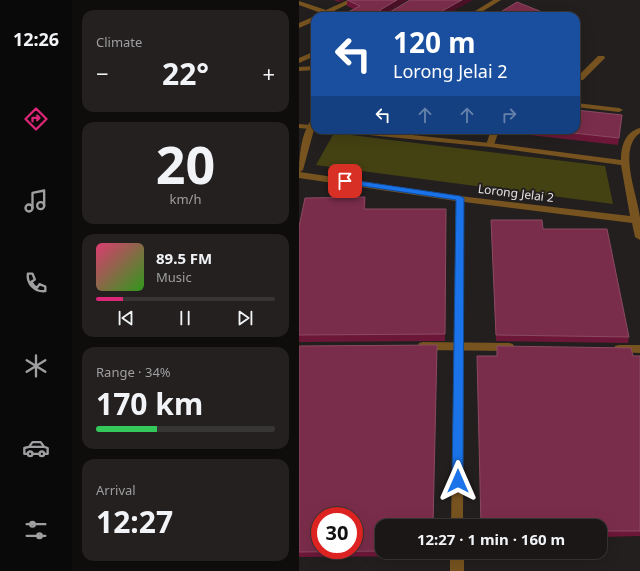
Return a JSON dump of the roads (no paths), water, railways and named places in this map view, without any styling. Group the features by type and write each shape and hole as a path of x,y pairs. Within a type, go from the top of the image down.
{"street":[{"path":"299,3 326,12 353,0"},
{"path":"476,12 494,1"},
{"path":"299,26 311,20"},
{"path":"299,61 311,55"},
{"path":"580,78 601,58"},
{"path":"299,69 311,68"},
{"path":"580,105 619,110"},
{"path":"299,126 311,125"},
{"path":"640,130 635,132 627,142 625,163 640,237"},
{"path":"299,170 311,131"},
{"path":"380,134 491,145 625,163"},
{"path":"491,145 494,134"},
{"name":"Lorong Jelai 2","path":"299,175 460,198 636,220"},
{"path":"457,519 460,198"},
{"path":"411,346 522,347"},
{"path":"609,349 640,349"},
{"path":"457,559 457,571"}]}
